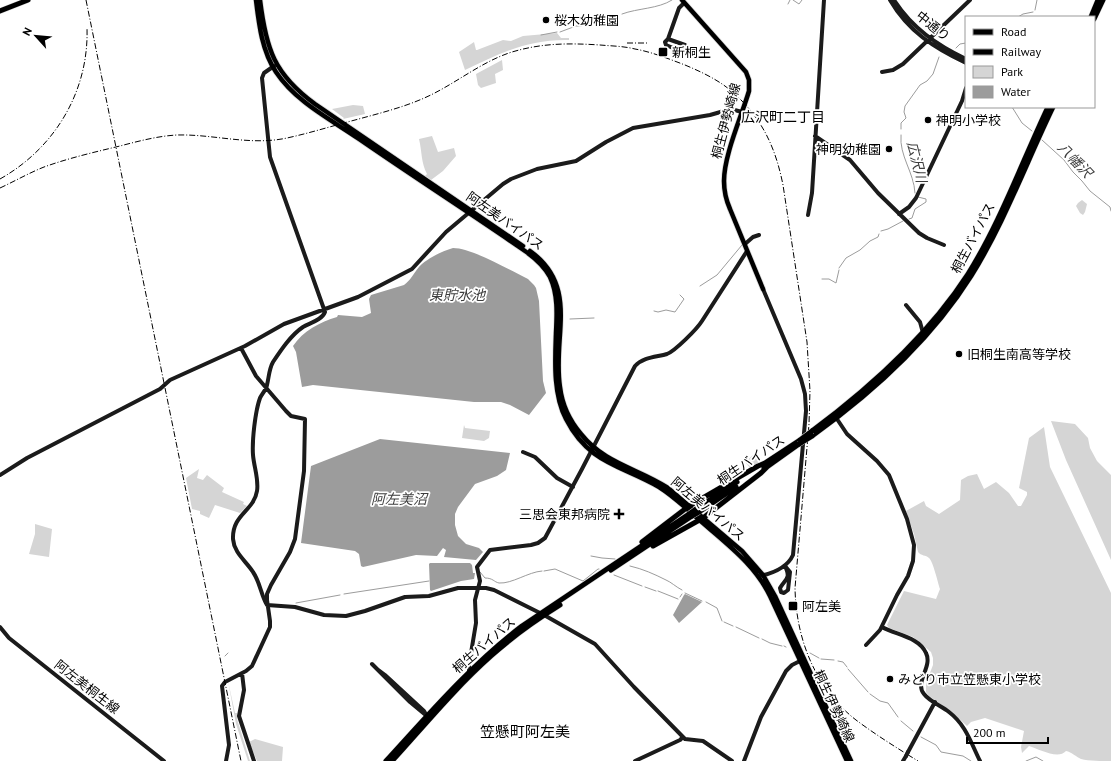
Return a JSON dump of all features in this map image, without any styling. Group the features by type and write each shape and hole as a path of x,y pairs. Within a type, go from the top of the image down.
{"highway":[{"path":"0,11 28,0"},
{"path":"1092,16 1099,2"},
{"path":"1095,16 1099,2"},
{"name":"桐生バイパス","path":"974,267 1048,108"},
{"name":"桐生バイパス","path":"386,761 505,638 606,573 800,442 835,416 923,335 969,275 996,229 1053,108"},
{"path":"619,560 687,507 758,466 766,465"},
{"path":"606,573 620,567 652,546 701,519 761,473 766,465"},
{"name":"桐生バイパス","path":"542,614 619,560 691,515"},
{"name":"桐生バイパス","path":"392,761 429,717"}],"main road":[{"name":"阿左美バイパス","path":"256,0 262,42 286,85 302,100 538,257 547,266 559,290 561,302 559,369 562,395 573,423 592,449 611,465 661,488 742,551 771,588 802,660 814,680"},
{"name":"阿左美バイパス","path":"260,0 266,39 275,66"},
{"name":"桐生伊勢崎線","path":"683,1 748,76 749,87 725,165 725,195 763,289"},
{"name":"桐生伊勢崎線","path":"802,660 847,761"},
{"name":"桐生伊勢崎線","path":"814,680 851,761"}],"street":[{"path":"808,215 812,193 824,0"},
{"name":"中通り","path":"890,0 906,23 928,40 965,58"},
{"name":"中通り","path":"894,0 909,20 928,40"},
{"path":"882,72 893,70 900,66 970,0"},
{"path":"668,39 685,45 683,51 681,52 666,45 665,42 668,39 683,1"},
{"path":"928,40 940,50 965,62"},
{"path":"267,605 253,572 236,550 233,538 236,522 252,503 256,494 257,483 253,452 255,423 260,399 266,388 270,368 276,357 293,336 308,324 323,317 324,314 324,310 269,152 262,78 264,73 275,66"},
{"path":"900,214 909,207 916,198 965,91"},
{"path":"0,475 27,458 157,390 170,380 241,348 284,324 368,293 412,269 444,235 504,184 511,180 537,169 576,161 630,128 710,115 731,109 742,112"},
{"path":"816,136 850,160 878,193 924,236 944,245"},
{"path":"744,244 753,237 759,235"},
{"path":"469,674 476,623 475,599 479,588 477,567 487,553 492,550 531,545 544,540 573,488 635,366 645,360 670,353 694,331 701,323 747,251"},
{"path":"761,575 779,570 785,566 794,550 806,418 806,401 801,379 763,289"},
{"path":"906,305 920,322 923,335"},
{"path":"304,316 309,320 308,324"},
{"path":"226,761 229,745 222,686 225,682 248,670 254,664 270,627 267,596 294,542 303,478 305,432 305,419 288,414 252,370 241,348"},
{"path":"835,416 847,434 877,461 889,475 907,519 913,542 914,555 910,569 882,627 877,635 866,645"},
{"path":"523,452 535,457 557,478 573,488"},
{"path":"785,566 790,572 788,590 784,593 781,592 780,588 787,579 788,572 785,566"},
{"path":"267,605 296,607 324,615 346,616 405,597 429,596 458,588 494,590 542,614 595,644 634,687 683,737 686,739 703,741 732,761"},
{"name":"阿左美桐生線","path":"0,627 9,638 164,761"},
{"path":"882,627 913,641 921,646 926,652 928,662 921,688 925,696 950,712 962,726 971,740 980,761"},
{"path":"744,761 761,717 786,671 792,665 802,660"},
{"path":"372,664 410,702 429,717"},
{"path":"242,673 244,690 240,708 240,719 254,761"},
{"path":"903,761 935,702"},
{"path":"635,761 680,740 683,737"}],"green space":[{"path":"557,33 561,38 569,38 569,40 554,40 515,48 465,70 459,52 474,42 477,50 503,40 511,41 523,36"},
{"path":"502,60 503,70 495,74 496,83 481,88 478,85 476,74"},
{"path":"353,105 363,106 365,114 343,119 344,118 332,109"},
{"path":"432,136 438,152 454,148 456,156 443,171 431,180 425,176 427,174 419,139"},
{"path":"1082,200 1087,204 1083,215 1076,206"},
{"path":"1051,421 1075,424 1088,438 1090,448 1097,461 1111,475 1111,560 1066,460"},
{"path":"464,425 465,428 490,431 489,438 484,441 462,438"},
{"path":"1044,427 1050,467 1111,593 1111,761 1092,761 1081,759 1066,751 1063,753 1053,754 1029,746 1022,753 1021,747 1024,731 985,718 971,722 967,726 926,692 926,683 933,665 931,652 913,637 889,628 887,625 904,591 936,599 940,589 931,560 918,552 914,534 906,511 924,501 926,506 939,514 960,500 961,480 968,476 977,474 984,489 996,482 1009,493 1018,506 1021,506 1027,495 1027,492 1019,488 1029,438"},
{"path":"754,454 761,461 750,468 745,462"},
{"path":"199,469 197,478 203,480 207,475 224,488 222,492 244,502 243,504 247,506 240,513 215,505 209,518 200,514 200,511 192,509 186,478"},
{"path":"35,524 52,529 49,557 29,554 35,534"},
{"path":"228,681 235,713 237,713 237,719 250,761 248,761 236,724"},
{"path":"255,739 283,747 282,761 257,761 249,742"}],"water":[{"name":"東貯水池","path":"453,248 480,255 528,279 536,288 539,301 543,381 546,393 529,415 501,402 474,402 313,385 302,387 296,352 293,346 302,336 312,328 337,317 338,315 362,317 371,313 369,299 371,295 404,285 426,261 439,253"},
{"name":"阿左美沼","path":"380,439 510,453 506,470 497,476 475,484 458,507 455,514 455,525 458,536 466,544 479,548 483,552 476,560 444,557 446,550 443,548 437,556 416,555 363,567 361,566 359,554 355,551 301,543 311,466"},
{"path":"430,563 470,563 472,565 473,573 475,573 474,579 461,581 431,591"},
{"path":"685,594 702,602 679,623 673,615"}],"waterway":[{"path":"622,14 654,7 672,0"},
{"path":"788,4 790,0"},
{"path":"793,0 799,4 802,0"},
{"name":"広沢川","path":"1035,10 1037,0"},
{"name":"広沢川","path":"1020,16 1033,12"},
{"path":"560,32 576,26 581,26 591,20 618,15"},
{"path":"541,35 557,32"},
{"name":"広沢川","path":"956,48 960,44 965,43"},
{"name":"広沢川","path":"901,129 901,123 906,118 904,112 905,106 920,85 927,81 933,74 939,57"},
{"name":"八幡沢","path":"1013,108 1022,123 1032,131"},
{"name":"広沢川","path":"901,135 902,150 912,178 915,193"},
{"name":"八幡沢","path":"1042,140 1064,160 1090,191 1110,207 1111,211"},
{"name":"広沢川","path":"909,219 912,218 915,209 926,202 926,199 918,197"},
{"name":"広沢川","path":"881,231 903,221"},
{"path":"839,268 846,258 878,237 879,234"},
{"name":"広沢川","path":"700,286 717,275 742,245"},
{"path":"822,279 829,279 836,283 839,270"},
{"path":"654,311 658,312 666,310 675,312 684,299 680,295"},
{"name":"広沢川","path":"570,319 594,318"},
{"path":"591,556 615,559"},
{"path":"630,566 644,570 668,581 682,590"},
{"path":"544,571 555,569 583,581 599,569"},
{"path":"480,572 485,578 499,583 504,583 531,573 542,571"},
{"path":"614,575 642,586"},
{"path":"344,594 429,581"},
{"path":"645,587 656,591"},
{"path":"658,591 678,599"},
{"path":"685,593 702,601"},
{"path":"296,603 340,595"},
{"path":"706,602 717,608 722,621"},
{"path":"724,622 733,626"},
{"path":"736,627 759,638"},
{"path":"762,639 782,646"},
{"path":"225,656 228,653"},
{"path":"810,653 819,658"},
{"path":"821,659 834,660"},
{"path":"838,661 843,662 847,667"},
{"path":"848,669 868,692"},
{"path":"870,694 880,701 888,703 898,717"},
{"path":"901,721 913,731"},
{"path":"921,737 936,745 941,752 963,756 971,761"},
{"path":"1026,761 1036,757 1043,761"}],"railway":[{"path":"86,0 241,761"},
{"path":"0,179 20,166 37,151 65,116 75,95 82,74 86,51 87,28"},
{"path":"627,43 647,43"},
{"path":"0,188 53,164 156,138 191,135 259,141 287,138 313,132 389,111 414,102 445,88 500,56 534,47 556,44 577,44 631,48 685,65 720,82 738,97 755,116 773,148 783,185 807,342 810,391 809,424 795,588 799,626 804,644 810,661 819,678 829,693 842,707 871,731 918,761"}],"place":[{"name":"桜木幼稚園","path":"546,20"},
{"name":"新桐生","path":"663,52"},
{"name":"神明小学校","path":"928,120"},
{"name":"神明幼稚園","path":"889,149"},
{"name":"旧桐生南高等学校","path":"959,354"},
{"name":"三思会東邦病院","path":"619,514"},
{"name":"阿左美","path":"793,606"},
{"name":"みどり市立笠懸東小学校","path":"890,679"}],"district":[{"name":"広沢町二丁目","path":"783,117"},
{"name":"笠懸町阿左美","path":"525,731"}]}
